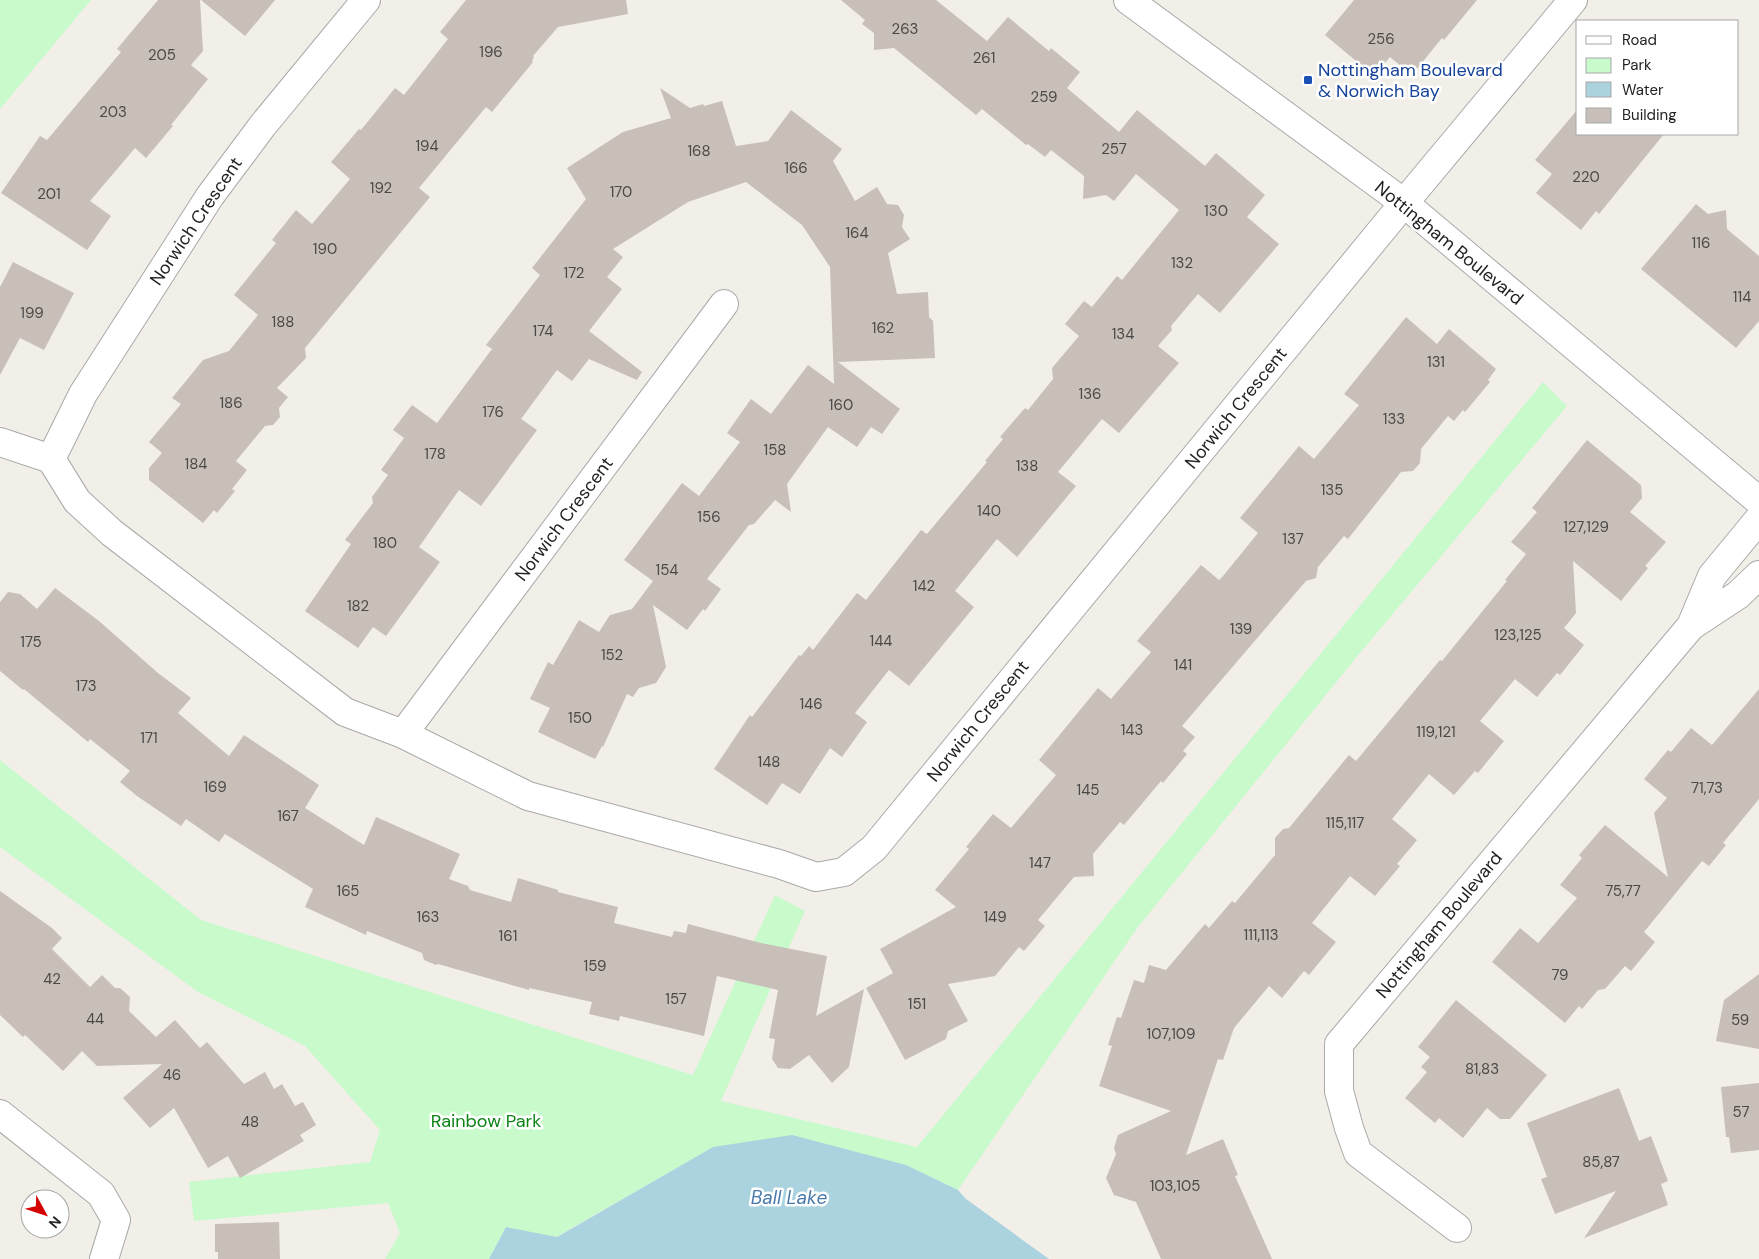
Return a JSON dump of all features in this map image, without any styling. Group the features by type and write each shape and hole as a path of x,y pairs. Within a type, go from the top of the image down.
{"street":[{"name":"Norwich Crescent","path":"366,0 263,125 210,196 83,394 51,459 77,501 112,532 345,712 403,734 528,796 779,864 816,877 844,872 874,848 1573,0"},
{"name":"Nottingham Boulevard","path":"1128,0 1404,203 1759,501"},
{"name":"Norwich Crescent","path":"403,734 724,304"},
{"path":"0,442 51,459"},
{"name":"Nottingham Boulevard","path":"1691,626 1712,576 1759,519"},
{"name":"Nottingham Boulevard","path":"1457,1228 1358,1154 1339,1091 1340,1044 1691,626 1738,595 1759,574"},
{"path":"0,1114 101,1194 116,1220 104,1259"}],"green space":[{"path":"0,0 91,0 0,109"},
{"name":"Rainbow Park","path":"1543,382 1567,406 1355,659 1138,927 958,1190 906,1165 713,1147 556,1237 506,1227 489,1259 385,1259 400,1233 388,1203 194,1221 189,1182 370,1162 380,1130 305,1046 198,992 0,847 0,760 201,920 693,1075 775,895 805,911 721,1101 917,1147"}],"water":[{"name":"Ball Lake","path":"792,1135 906,1165 958,1190 966,1199 1049,1259 489,1259 506,1227 557,1237 713,1147"}],"building":[{"path":"158,0 200,0 203,51 191,65 208,79 146,158 135,148 90,201 111,216 87,250 1,193 40,136 47,140 121,52 117,49"},
{"path":"201,0 275,0 245,36"},
{"path":"466,0 626,0 628,14 558,27 533,56 533,62 492,112 486,107 419,188 430,197 305,348 306,358 277,388 288,397 279,408 280,417 273,425 265,426 236,461 247,470 232,489 235,491 217,513 214,510 203,523 149,480 149,468 162,453 149,442 181,404 172,398 203,360 229,351 258,315 234,295 276,243 272,240 296,210 312,224 350,179 331,162 359,129 361,130 395,88 404,95 448,39 440,32"},
{"path":"841,0 936,0 987,41 1008,17 1049,51 1051,48 1080,72 1067,88 1119,132 1137,110 1205,166 1216,153 1265,195 1247,217 1279,244 1220,313 1198,294 1171,326 1172,330 1158,346 1179,363 1119,433 1102,419 1058,472 1076,486 1017,557 997,539 955,591 974,607 909,686 889,670 855,713 867,722 842,757 830,748 800,794 782,783 767,805 714,769 750,715 752,717 799,655 801,656 809,646 813,650 857,593 866,600 921,530 927,534 987,462 985,461 1003,439 1000,437 1025,408 1028,410 1053,379 1052,368 1079,336 1065,324 1084,301 1092,307 1117,276 1122,280 1179,210 1136,174 1114,201 1106,195 1083,199 1084,176 1051,150 1045,157 1028,144 1026,145 982,109 976,115 894,48 874,50 874,33 862,24 865,20"},
{"path":"1354,0 1477,0 1444,40 1442,38 1412,75 1390,57 1374,76 1325,35"},
{"path":"660,88 690,108 722,101 736,146 768,141 791,110 842,149 833,161 855,201 877,187 887,204 898,205 904,215 902,227 910,239 888,253 897,294 928,292 929,317 933,321 935,358 838,362 900,409 882,434 871,427 857,447 828,427 787,484 791,512 775,500 754,524 749,525 707,579 721,589 705,611 703,609 687,630 653,605 666,667 656,683 639,688 633,697 627,694 603,747 595,759 538,732 550,708 530,699 548,662 553,665 579,620 599,632 610,615 632,609 653,581 624,560 682,483 699,496 740,442 727,433 751,399 771,414 808,365 834,384 830,267 802,225 746,182 688,202 613,249 623,257 607,277 622,289 589,331 642,372 637,380 589,359 572,381 557,370 521,419 537,430 481,506 459,490 419,547 440,562 386,636 373,627 358,648 305,611 351,544 345,540 373,503 372,497 388,475 381,470 404,438 393,430 412,405 437,423 492,349 486,345 540,275 532,268 586,199 567,168 623,132 671,118"},
{"path":"1576,111 1576,135 1663,135 1599,214 1596,211 1581,230 1536,193 1552,174 1535,160"},
{"path":"1696,204 1708,214 1726,210 1727,229 1759,256 1759,321 1736,348 1641,269"},
{"path":"13,262 74,293 44,350 20,338 0,375 0,287"},
{"path":"1406,317 1437,344 1449,329 1496,369 1488,380 1490,382 1465,412 1463,410 1454,421 1448,416 1421,449 1420,463 1413,471 1401,472 1348,539 1344,536 1318,567 1316,578 1306,581 1182,726 1195,737 1183,751 1187,754 1163,783 1161,781 1124,825 1120,822 1093,854 1094,876 1074,877 1038,920 1045,926 1024,951 1019,947 995,976 948,984 968,1021 948,1031 946,1039 905,1060 866,988 893,973 880,949 956,907 935,890 969,849 966,847 993,814 1011,828 1056,775 1039,760 1098,688 1111,699 1151,652 1137,641 1201,565 1219,580 1223,576 1258,533 1240,518 1299,446 1314,459 1359,405 1344,394"},
{"path":"1587,440 1641,485 1642,498 1630,512 1666,542 1645,566 1648,568 1621,601 1573,561 1576,613 1564,628 1584,645 1560,675 1557,673 1537,697 1515,679 1480,721 1504,741 1478,773 1475,771 1454,795 1429,774 1392,819 1417,840 1397,864 1400,866 1375,896 1350,876 1312,923 1336,942 1309,975 1304,971 1282,998 1269,986 1234,1028 1223,1060 1218,1059 1186,1155 1223,1139 1238,1175 1235,1176 1272,1259 1161,1259 1136,1202 1114,1195 1106,1178 1116,1154 1114,1148 1118,1135 1171,1111 1099,1086 1112,1046 1108,1045 1117,1017 1121,1018 1134,980 1144,983 1149,965 1166,970 1205,924 1209,928 1232,901 1235,903 1275,855 1275,838 1283,829 1289,828 1349,755 1356,761 1440,660 1442,661 1507,581 1505,580 1526,554 1511,542 1537,512 1532,508"},
{"path":"55,588 99,621 158,673 191,698 178,713 229,756 244,735 319,785 305,808 364,845 376,817 460,854 449,879 468,886 470,890 511,902 518,878 558,890 558,892 618,907 614,923 672,937 674,931 686,933 688,924 761,943 827,956 816,1016 864,989 849,1067 832,1083 809,1055 790,1069 778,1068 772,1059 775,1039 769,1038 778,990 717,976 704,1036 620,1016 619,1021 589,1014 592,1002 529,988 529,990 436,965 424,960 422,953 367,931 366,935 305,907 313,889 225,834 219,842 186,819 181,826 137,796 120,782 130,771 90,739 88,742 0,671 0,602 8,592 20,594 37,609"},
{"path":"1759,689 1759,799 1723,843 1726,845 1709,866 1702,861 1644,932 1655,942 1631,971 1625,966 1605,989 1598,990 1582,1009 1579,1006 1565,1023 1492,962 1520,928 1538,943 1577,898 1560,885 1582,858 1579,855 1605,825 1668,877 1654,813 1667,798 1644,779 1668,750 1671,752 1691,728 1712,745"},
{"path":"0,891 52,928 62,938 52,949 90,987 102,975 115,988 120,988 130,997 129,1011 156,1037 175,1020 200,1048 207,1042 244,1084 265,1072 274,1089 282,1084 295,1106 303,1102 316,1125 300,1135 304,1141 240,1178 228,1156 208,1168 174,1108 150,1128 123,1098 162,1064 97,1066 82,1051 63,1071 25,1035 23,1037 0,1015"},
{"path":"1759,974 1759,1049 1716,1041 1724,1000"},
{"path":"1456,1000 1547,1075 1510,1119 1500,1119 1487,1108 1463,1138 1439,1118 1435,1123 1405,1098 1427,1072 1421,1067 1430,1057 1418,1047"},
{"path":"1759,1083 1759,1150 1731,1153 1729,1137 1726,1137 1721,1087"},
{"path":"1619,1088 1639,1141 1651,1136 1668,1181 1661,1184 1668,1205 1584,1238 1616,1191 1555,1214 1541,1179 1547,1177 1527,1123"},
{"path":"279,1222 280,1259 218,1259 218,1252 215,1252 215,1224"}],"place":[{"name":"Nottingham Boulevard & Norwich Bay","path":"1308,80"}]}
